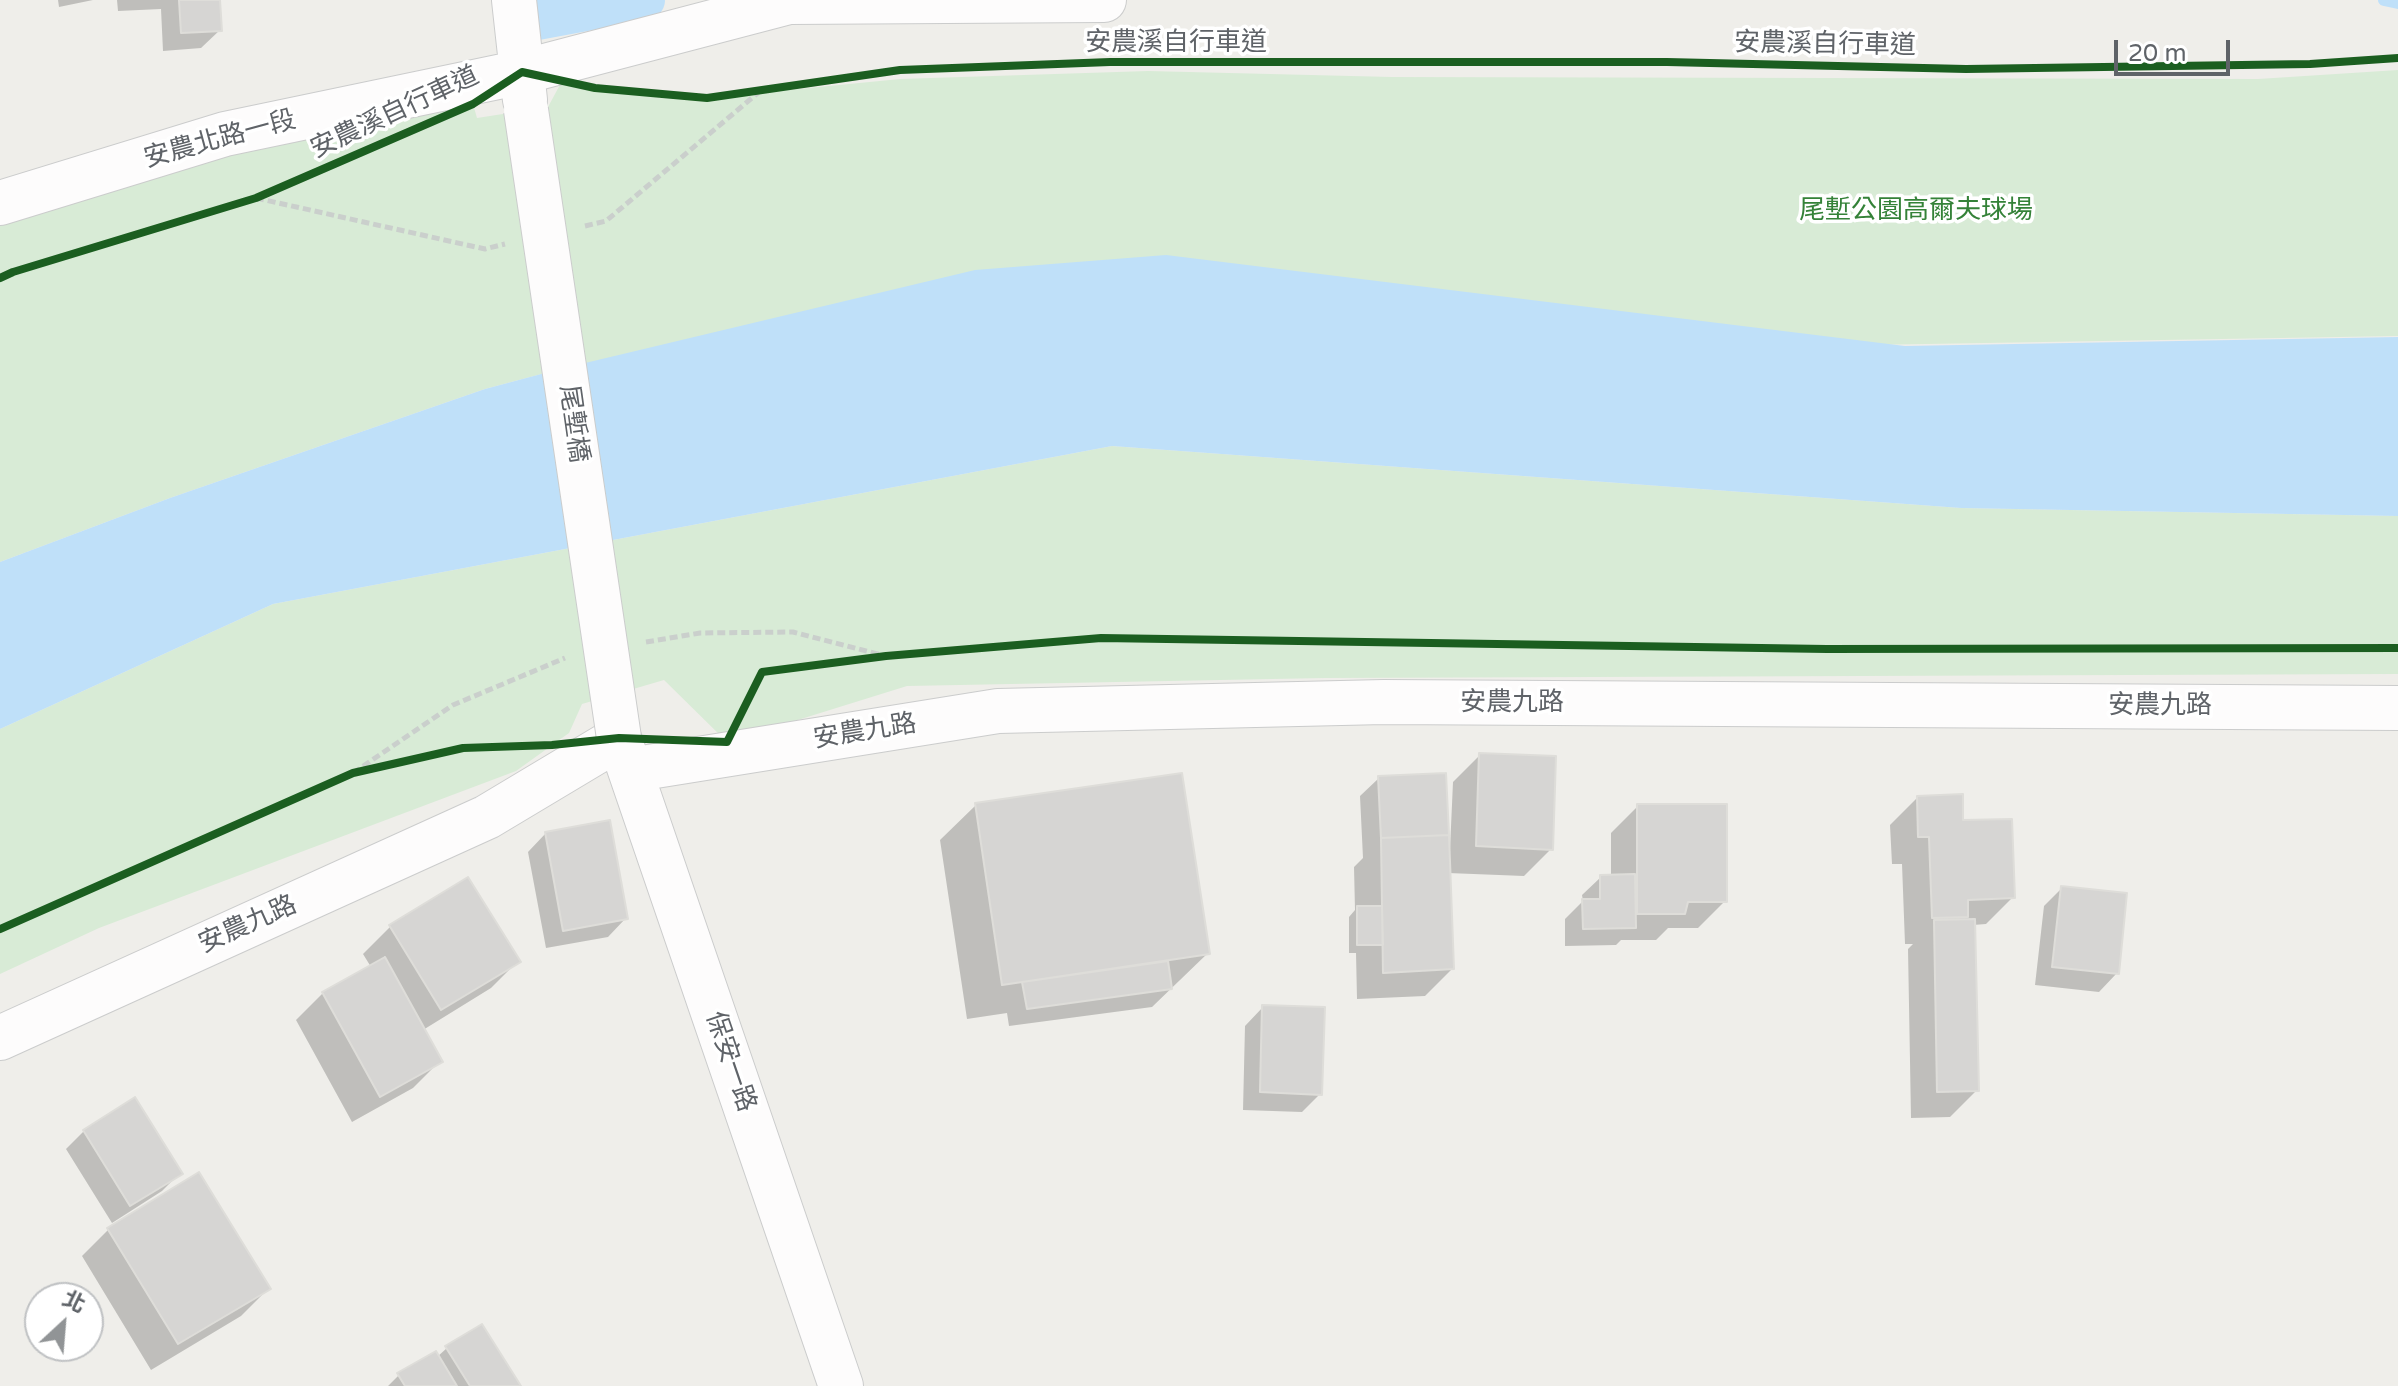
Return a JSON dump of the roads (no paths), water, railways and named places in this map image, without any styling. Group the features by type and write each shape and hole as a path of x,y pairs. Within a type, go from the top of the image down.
{"street":[{"path":"514,0 524,91"},
{"name":"安農北路一段","path":"0,203 225,134 524,91 789,2 1104,0"},
{"name":"尾塹橋","path":"524,91 624,754"},
{"name":"安農九路","path":"0,1038 624,754 998,711 1384,702 2398,708"},
{"name":"保安一路","path":"624,754 841,1386"}],"water":[{"path":"1166,255 1905,346 2398,337 2398,516 1961,508 1112,446 273,604 0,729 0,562 170,498 485,389 560,369 975,270"}],"waterway":[{"path":"535,0 537,20 645,0"},
{"path":"2384,0 2398,3"}],"park label":[{"name":"尾塹公園高爾夫球場","path":"1916,211"}]}
